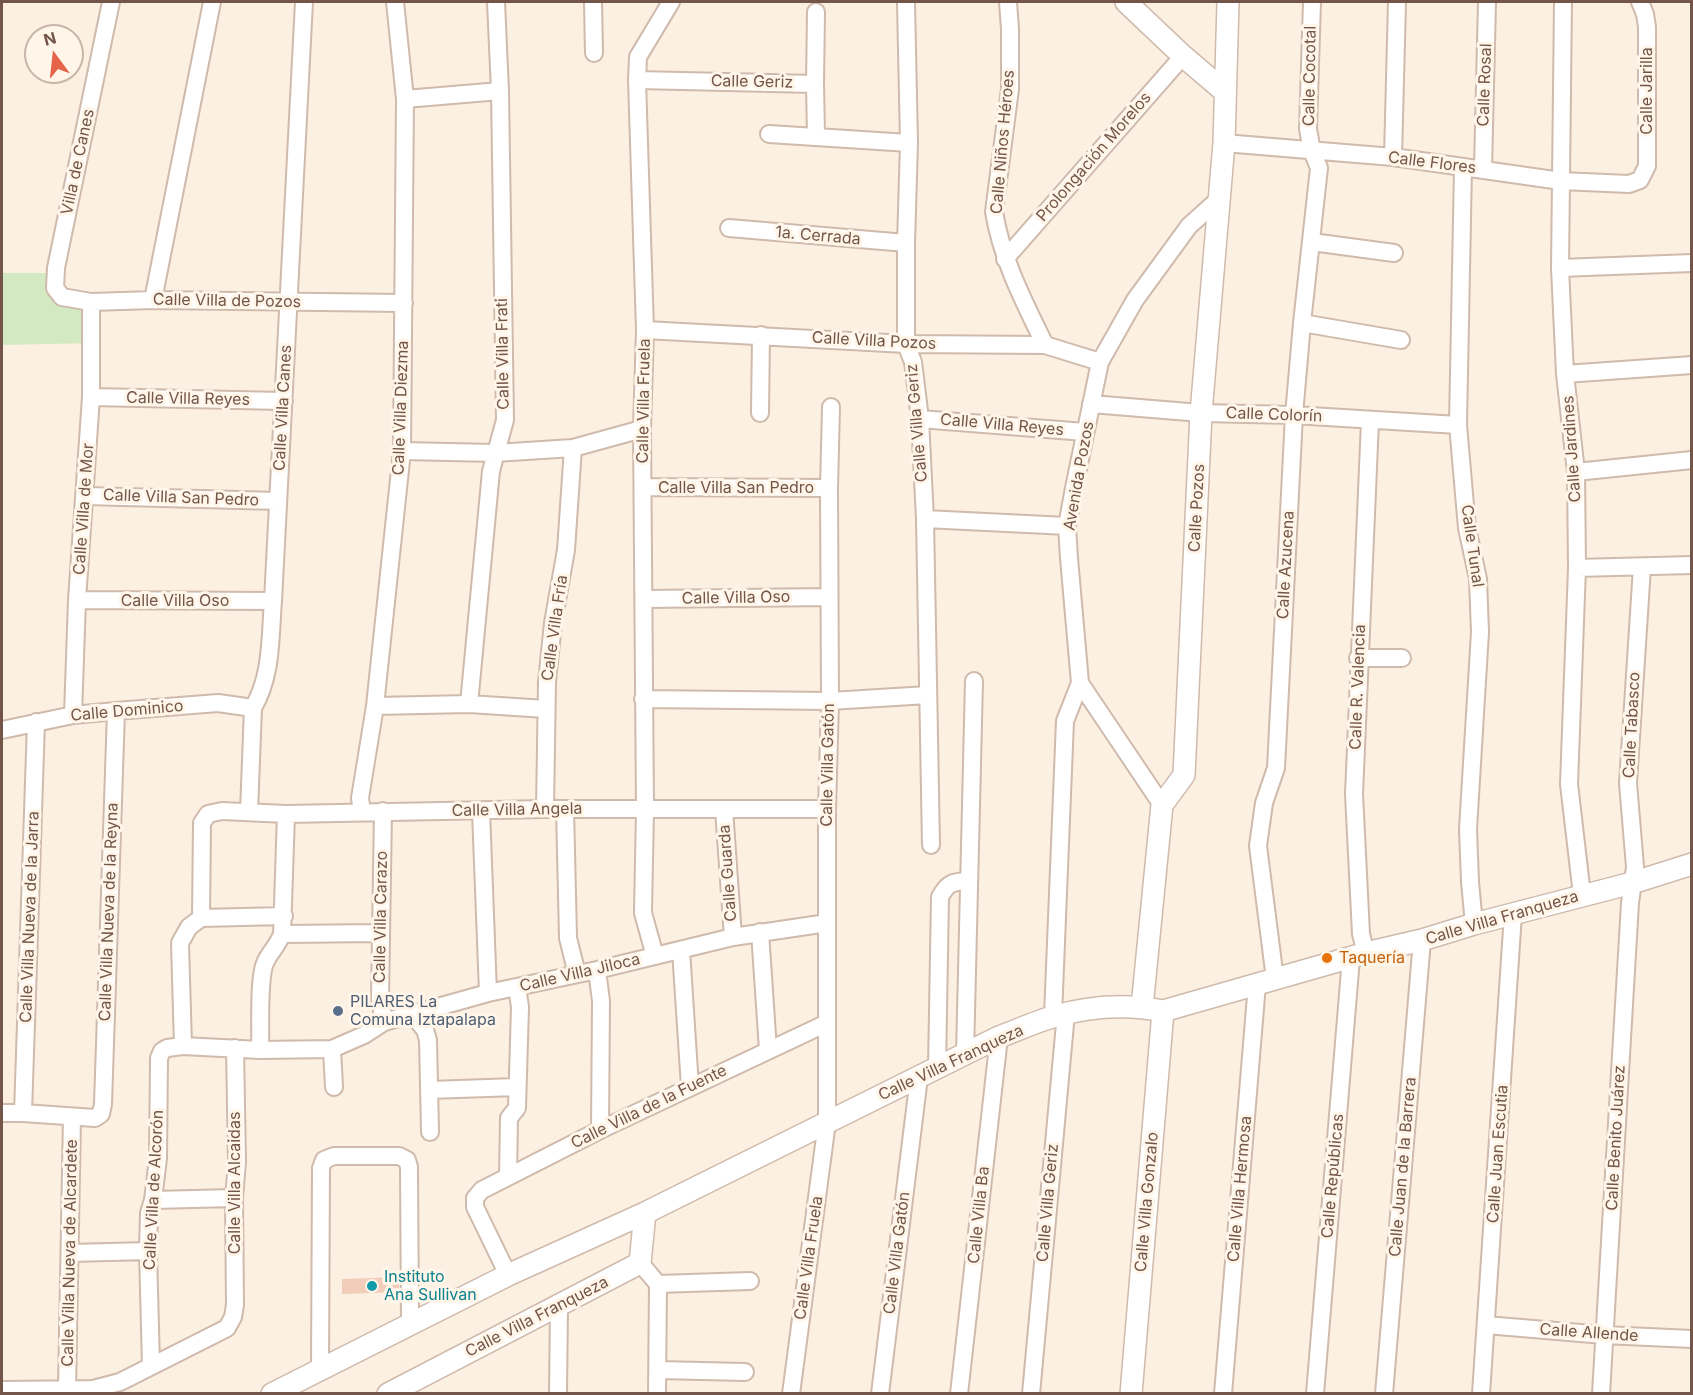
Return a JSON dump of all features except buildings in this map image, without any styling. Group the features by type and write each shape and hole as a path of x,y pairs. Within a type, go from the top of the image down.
{"street":[{"name":"Villa de Canes","path":"55,288 58,257 111,2"},
{"path":"153,300 212,2"},
{"name":"Calle Villa Canes","path":"249,812 253,708 261,695 267,675 273,601 304,2"},
{"name":"Calle Villa Diezma","path":"362,812 360,798 375,706 402,451 405,99 395,2"},
{"name":"Calle Villa Frati","path":"470,704 491,471 505,420 500,90 496,2"},
{"path":"593,2 594,53"},
{"name":"Calle Villa Fruela","path":"655,956 643,913 645,809 642,429 645,330 637,80 638,57 671,2"},
{"name":"Calle Villa Geriz","path":"906,2 909,143 906,344 914,362 920,419 925,519 932,845"},
{"name":"Calle Niños Héroes","path":"1008,2 1011,29 1010,89 994,212 1005,259 1045,345"},
{"path":"1126,2 1224,91"},
{"name":"Calle Pozos","path":"1162,805 1184,775 1201,413 1224,143 1228,2"},
{"name":"Calle Cocotal","path":"1312,2 1308,129 1312,151"},
{"path":"1393,158 1397,2"},
{"name":"Calle Rosal","path":"1483,169 1487,2"},
{"name":"Calle Jardines","path":"1563,2 1560,268 1565,374 1576,472 1577,568 1569,784 1582,896"},
{"name":"Calle Jarilla","path":"1640,2 1647,27 1647,166 1640,180"},
{"path":"815,84 816,12"},
{"name":"Prolongación Morelos","path":"1005,259 1183,56"},
{"name":"Calle Geriz","path":"637,80 815,84 816,136"},
{"path":"405,99 500,90"},
{"path":"769,134 909,143"},
{"name":"Calle Flores","path":"1224,143 1393,158 1561,181 1629,184 1640,180"},
{"name":"Calle Azucena","path":"1266,981 1258,846 1264,803 1276,768 1294,415 1319,168 1312,151"},
{"name":"Calle Tunal","path":"1463,168 1458,425 1467,528 1478,579 1480,632 1468,829 1474,924"},
{"name":"Avenida Pozos","path":"1162,805 1080,683 1068,526 1100,362 1135,300 1189,226 1219,199"},
{"name":"1a. Cerrada","path":"729,228 906,243"},
{"path":"1311,242 1394,253"},
{"path":"1560,268 1692,263"},
{"name":"Calle Villa de Pozos","path":"55,288 62,297 91,302 153,300 404,303"},
{"name":"Calle Villa de Mor","path":"73,715 77,600 92,397 91,302"},
{"path":"1302,323 1401,340"},
{"name":"Calle Villa Pozos","path":"645,330 906,344 1045,345 1100,362"},
{"path":"760,412 761,335"},
{"path":"1565,374 1692,365"},
{"name":"Calle Villa Reyes","path":"92,397 284,401"},
{"name":"Calle Colorín","path":"1091,404 1201,413 1294,415 1458,425"},
{"name":"Calle Villa Gatón","path":"827,1122 831,407"},
{"name":"Calle Villa Reyes","path":"920,419 1085,432"},
{"name":"Calle R. Valencia","path":"1359,956 1361,934 1354,795 1358,658 1370,421"},
{"path":"402,451 495,453 573,448 642,429"},
{"name":"Calle Villa Fría","path":"545,809 547,682 553,623 566,550 573,448"},
{"path":"1576,472 1692,460"},
{"name":"Calle Villa San Pedro","path":"644,487 829,488"},
{"name":"Calle Villa San Pedro","path":"85,495 278,501"},
{"path":"925,519 1068,526"},
{"path":"1577,568 1692,565"},
{"name":"Calle Tabasco","path":"1632,883 1635,867 1628,783 1642,567"},
{"name":"Calle Villa Oso","path":"644,599 829,597"},
{"name":"Calle Villa Oso","path":"77,600 273,601"},
{"path":"1358,658 1402,658"},
{"path":"965,1054 974,681"},
{"path":"1060,1015 1065,721 1080,683"},
{"path":"644,699 830,701 928,695"},
{"name":"Calle Dominico","path":"2,730 73,715 116,711 218,703 253,708"},
{"path":"375,706 470,704 546,708"},
{"name":"Calle Villa Nueva de la Reyna","path":"72,1117 95,1118 101,1114 103,1104 116,711"},
{"name":"Calle Villa Nueva de la Jarra","path":"23,1113 36,722"},
{"path":"1153,1009 1162,805"},
{"name":"Calle Villa Angela","path":"201,918 202,823 208,814 222,811 286,814 545,809 827,809"},
{"path":"565,809 568,938 577,974"},
{"name":"Calle Guarda","path":"724,809 733,937"},
{"name":"Calle Villa Carazo","path":"383,811 380,999 384,1022"},
{"path":"481,811 488,993"},
{"path":"260,1050 262,976 265,963 278,945 284,916 286,814"},
{"name":"Calle Villa Franqueza","path":"272,1394 507,1275 645,1213 999,1037 1060,1015 1110,1006 1153,1009 1266,981 1632,883 1692,864"},
{"name":"Calle Villa Gatón","path":"880,1394 928,1073 940,897 946,887 954,882 969,881"},
{"name":"Calle Benito Juárez","path":"1601,1394 1632,883"},
{"name":"Calle Juan Escutia","path":"1481,1394 1513,914"},
{"path":"183,1046 180,943 189,927 201,918 284,916"},
{"name":"Calle Villa Jiloca","path":"162,1051 183,1046 260,1050 332,1049 364,1035 384,1022 488,993 597,970 733,937 827,923"},
{"name":"Calle Guarda","path":"760,932 768,1050"},
{"path":"282,934 380,933"},
{"name":"Calle Juan de la Barrera","path":"1384,1394 1422,940"},
{"path":"681,950 690,1087"},
{"name":"Calle Repúblicas","path":"1315,1394 1359,956"},
{"path":"597,970 601,1001 600,1130"},
{"name":"Calle Villa Hermosa","path":"1223,1394 1266,981"},
{"path":"508,1177 509,1118 517,1108 520,1007 517,987"},
{"name":"Calle Villa Gonzalo","path":"1131,1394 1153,1009"},
{"path":"413,1015 425,1030 428,1040 430,1132"},
{"name":"Calle Villa Geriz","path":"1030,1394 1060,1015"},
{"name":"Calle Villa de la Fuente","path":"507,1275 475,1207 475,1198 482,1190 600,1130 827,1023"},
{"name":"Calle Villa Ba","path":"959,1394 999,1037"},
{"name":"Calle Villa Alcaidas","path":"151,1366 228,1328 233,1317 235,1305 234,1198 237,1162 235,1048"},
{"path":"332,1049 334,1087"},
{"name":"Calle Villa de Alcorón","path":"151,1366 149,1213 153,1200 158,1158 159,1058 162,1051"},
{"path":"429,1090 517,1087"},
{"path":"2,1113 72,1117"},
{"name":"Calle Villa Nueva de Alcardete","path":"67,1389 72,1117"},
{"name":"Calle Villa Fruela","path":"790,1394 827,1122"},
{"path":"320,1369 321,1168 324,1160 333,1156 399,1156 407,1160 409,1167 410,1323"},
{"path":"153,1200 234,1198"},
{"path":"645,1213 640,1263 658,1284 657,1394"},
{"path":"70,1253 148,1251"},
{"name":"Calle Villa Franqueza","path":"388,1394 640,1263"},
{"path":"658,1284 750,1281"},
{"path":"558,1306 558,1394"},
{"name":"Calle Allende","path":"1486,1325 1604,1335 1692,1339"},
{"path":"2,1390 93,1389 120,1382 151,1366"},
{"path":"658,1370 745,1372"}],"green space":[{"path":"2,273 63,273 60,292 99,294 96,343 2,345"}],"place":[{"name":"Taquería","path":"1327,958"},
{"name":"PILARES La Comuna Iztapalapa","path":"338,1011"},
{"name":"Instituto Ana Sullivan","path":"372,1286"}]}
